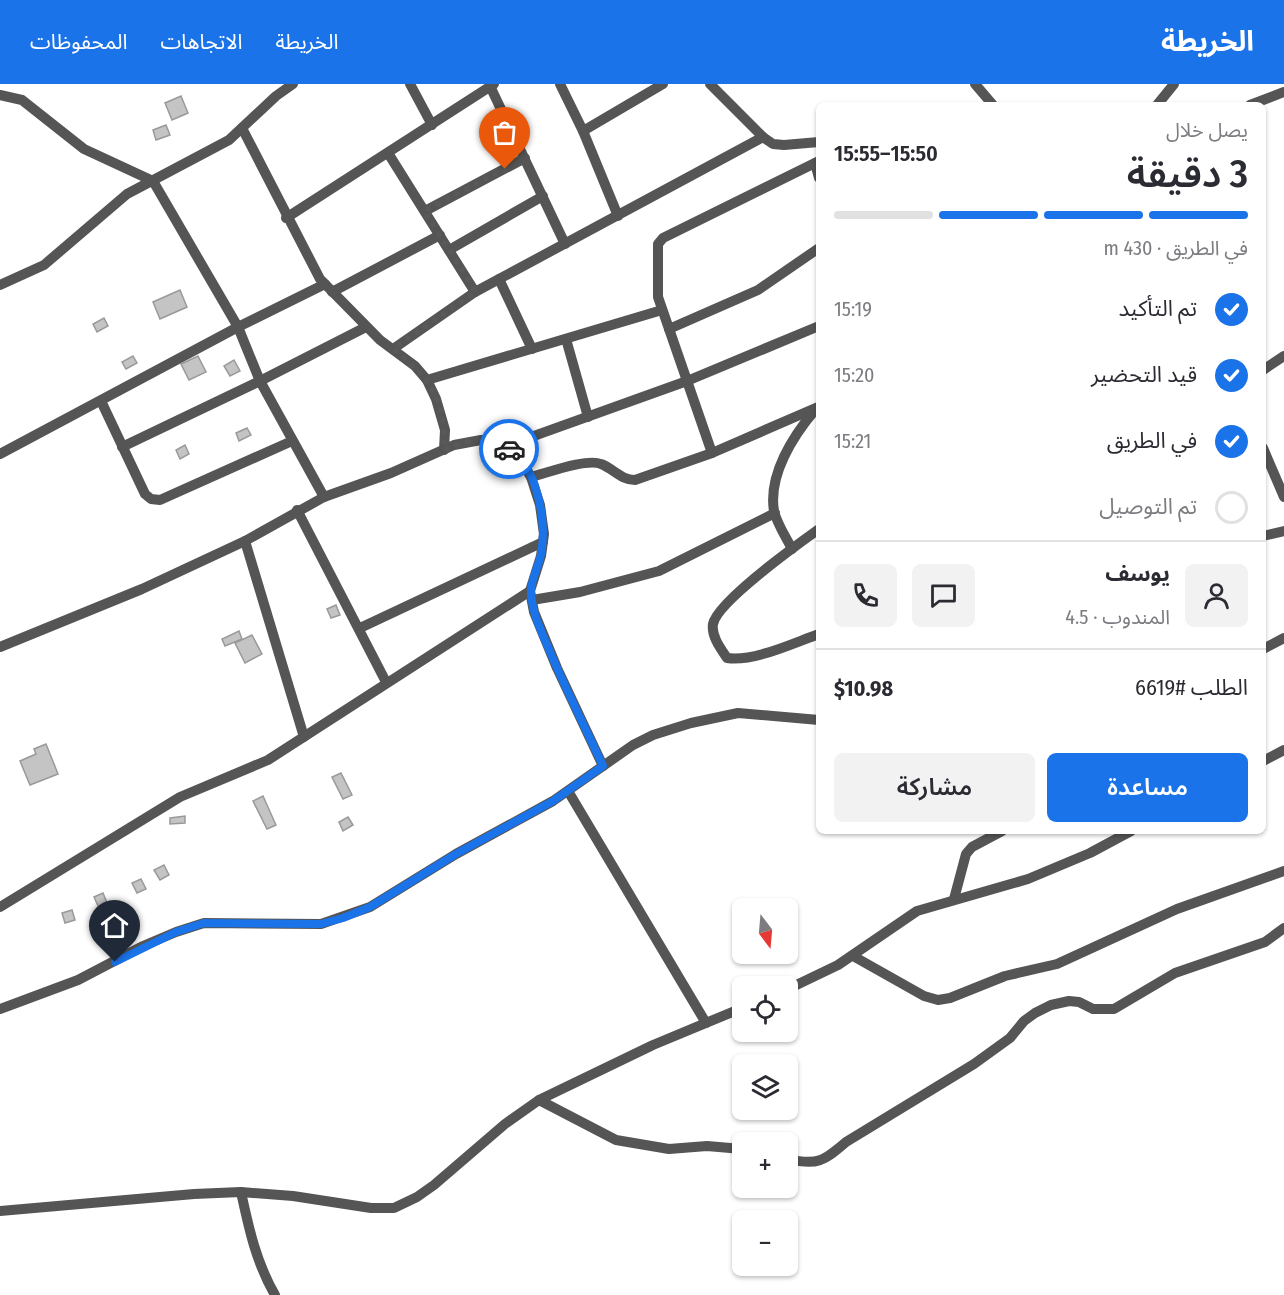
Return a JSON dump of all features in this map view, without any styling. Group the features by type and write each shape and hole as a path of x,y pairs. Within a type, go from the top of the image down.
{"street":[{"path":"0,285 44,265 127,194 217,149 276,96 293,84"},
{"path":"410,84 432,125"},
{"path":"560,84 583,131 618,216"},
{"path":"583,131 663,84"},
{"path":"710,84 763,137 773,144 816,142"},
{"path":"975,84 990,102"},
{"path":"1159,102 1174,84"},
{"path":"286,218 492,85 565,244"},
{"path":"1258,102 1284,92"},
{"path":"0,96 22,100 84,149 153,181 238,327 260,381 324,497"},
{"path":"242,128 286,218 328,288 366,327 415,366 427,380 436,399 445,430 444,450"},
{"path":"393,349 476,292 763,137"},
{"path":"388,153 476,292"},
{"path":"424,211 525,158"},
{"path":"712,453 658,297 658,243 663,238 816,162"},
{"path":"449,250 543,196"},
{"path":"0,454 238,327 328,288 440,235"},
{"path":"669,329 758,290 816,250"},
{"path":"499,279 532,349"},
{"path":"427,380 662,310"},
{"path":"122,447 366,327"},
{"path":"506,447 687,381 816,327"},
{"path":"566,339 588,417"},
{"path":"1266,368 1284,356"},
{"path":"101,401 145,494 151,499 160,500 292,441"},
{"path":"531,477 586,463 601,463 628,480 635,480 712,453 816,407"},
{"path":"792,549 775,513 773,496 785,453 798,430 816,409"},
{"path":"0,647 142,589 245,541 324,497 392,473 454,445 481,440 497,441 514,452 531,477 540,505 543,542 531,596 541,632 603,766"},
{"path":"1266,455 1284,497"},
{"path":"297,510 386,682"},
{"path":"0,907 180,797 255,767 386,682 531,596 580,592 658,571 775,513"},
{"path":"816,531 770,564 718,614 713,625 717,643 727,658 735,659 816,635"},
{"path":"1266,536 1284,531"},
{"path":"245,541 304,737"},
{"path":"360,628 543,542"},
{"path":"1266,647 1284,638"},
{"path":"0,1009 78,980 176,932 204,923 321,924 370,907 568,791 633,745 653,735 691,723 738,713 816,720"},
{"path":"1266,759 1284,750"},
{"path":"568,791 706,1023"},
{"path":"954,899 966,854 972,847 996,834"},
{"path":"798,984 853,956 917,910 1028,879 1090,853 1125,834"},
{"path":"853,956 924,996 938,1000 950,998 1005,976 1057,964 1176,909 1284,871"},
{"path":"798,1161 818,1162 829,1156 846,1142 974,1064 1010,1038 1024,1021 1043,1009 1069,1001 1078,1002 1093,1009 1114,1009 1175,972 1266,942 1284,928"},
{"path":"0,1211 240,1192 293,1196 371,1208 394,1208 417,1197 505,1124 539,1100 653,1045 732,1012"},
{"path":"539,1100 589,1128 627,1143 669,1149 707,1146 732,1148"},
{"path":"240,1192 254,1250 263,1274 275,1295"}],"building":[{"path":"181,96 188,113 172,120 165,103"},
{"path":"166,125 170,135 156,140 153,130"},
{"path":"180,290 187,307 160,319 153,302"},
{"path":"104,318 108,326 97,332 93,324"},
{"path":"133,356 137,363 126,369 122,362"},
{"path":"198,356 206,372 189,380 181,364"},
{"path":"234,360 240,371 230,376 224,366"},
{"path":"247,428 251,435 239,441 236,433"},
{"path":"185,445 189,454 180,459 176,450"},
{"path":"336,605 340,615 331,618 327,609"},
{"path":"239,631 242,639 225,646 222,639"},
{"path":"252,635 262,654 245,663 235,643"},
{"path":"46,744 58,774 30,785 20,761 36,754 34,749"},
{"path":"341,773 352,795 343,799 332,777"},
{"path":"263,796 276,825 267,829 253,801"},
{"path":"185,816 185,823 170,824 170,818"},
{"path":"348,817 353,825 343,831 339,822"},
{"path":"164,865 169,875 160,880 154,870"},
{"path":"141,879 146,889 137,893 132,883"},
{"path":"103,893 108,905 99,908 94,897"},
{"path":"72,910 75,920 65,923 62,913"}],"way so far":[{"path":"505,169 424,211 476,292 393,349 415,366 427,380 436,399 445,430 444,450 454,445 481,440 497,441 509,449"}],"route":[{"path":"115,962 143,946 204,923 321,924 343,918 370,907 456,854 553,801 603,766 557,668 534,612 530,591 544,534 540,505 531,477 514,452 509,449"}]}
